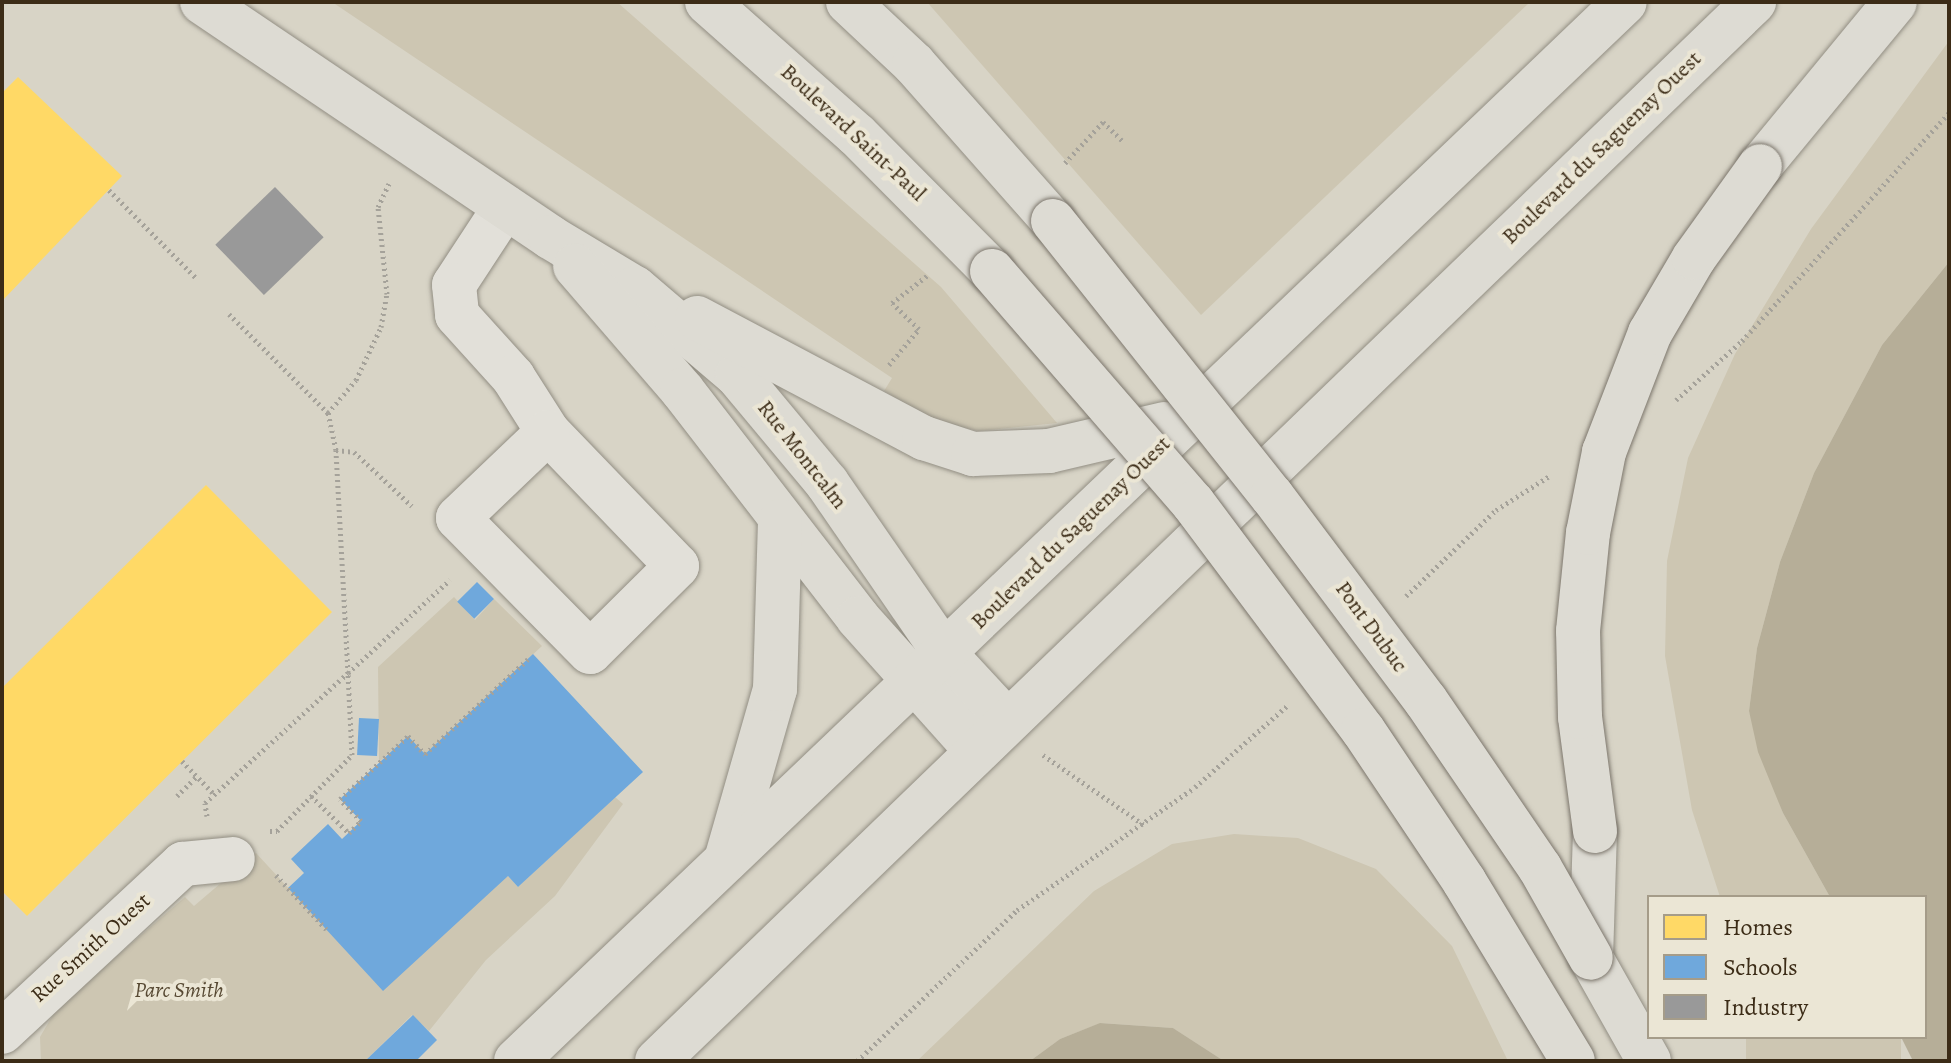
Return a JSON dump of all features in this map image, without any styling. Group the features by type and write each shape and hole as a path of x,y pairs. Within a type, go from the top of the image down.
{"main road":[{"name":"Rue Montcalm","path":"202,2 550,237 635,288 737,375 771,412 945,654 1022,735"},
{"name":"Boulevard Saint-Paul","path":"707,2 857,135 992,271 1193,503 1363,730 1464,881 1573,1061"},
{"name":"Pont Dubuc","path":"848,2 924,74 1053,221 1272,496 1426,701 1540,868 1649,1061"},
{"name":"Boulevard du Saguenay Ouest","path":"516,1061 1625,2"},
{"name":"Boulevard du Saguenay Ouest","path":"657,1061 977,751 1022,735 1754,2"},
{"path":"1591,958 1595,831 1580,717 1578,631 1595,490 1616,412 1650,333 1694,258 1760,166 1895,2"},
{"name":"Rue Montcalm","path":"550,237 682,390 780,521 913,684 977,751"},
{"path":"635,288 819,378 924,438 973,454 1049,451 1193,417"},
{"path":"726,862 775,689 780,521"}],"street":[{"path":"505,207 459,276 454,306 513,377 548,432 677,566 590,652 458,518 548,432"},
{"name":"Rue Smith Ouest","path":"2,1032 183,864 242,846"}],"path":[{"path":"1062,167 1103,122 1123,141"},
{"path":"328,413 356,380 381,327 387,294 378,207 391,179"},
{"path":"109,190 197,279"},
{"path":"886,369 919,329 892,303 932,272"},
{"path":"229,314 328,413 336,450 352,755 277,831 242,846"},
{"path":"336,450 354,452 397,492"},
{"path":"326,929 242,846 205,803 455,575"},
{"path":"311,796 349,833 361,821 340,799 408,736 425,754 533,654"},
{"path":"1022,735 1144,825"},
{"path":"182,761 215,795"},
{"path":"177,796 197,776"}],"green space":[{"path":"332,2 617,2 941,287 1057,423 979,431 945,424 914,409 884,391 892,378"},
{"path":"927,2 1530,2 1201,315"},
{"path":"1949,41 1949,262 1882,345 1814,473 1780,562 1757,648 1749,711 1783,813 1829,895 1719,895 1692,810 1665,656 1667,561 1688,458 1735,354 1811,229"},
{"path":"454,597 475,620 494,599 542,646 425,754 408,736 379,762 378,667"},
{"name":"Parc Smith","path":"615,797 623,804 555,896 486,960 429,1031 412,1015 365,1061 41,1061 40,1037 57,1008 185,897 194,906 256,853 326,929 508,876 518,887"},
{"path":"1234,834 1298,838 1376,869 1452,946 1508,1061 1224,1061 1173,1028 1101,1023 1060,1039 1030,1061 917,1061 1094,891 1172,844"},
{"path":"1746,1039 1901,1039 1901,1061 1746,1061"}],"shaded area":[{"path":"1949,262 1949,1061 1913,1061 1902,1039 1927,1039 1927,895 1829,895 1783,813 1758,752 1749,711 1757,648 1780,562 1814,473 1882,345"},
{"path":"1100,1023 1173,1028 1224,1061 1030,1061 1060,1039"}],"building: Homes":[{"path":"18,77 122,176 2,301 2,93"},
{"path":"206,485 332,612 27,916 2,891 2,688"}],"building: Schools":[{"path":"477,582 494,599 474,619 457,602"},
{"path":"533,654 643,772 518,887 508,876 383,991 288,888 304,873 291,859 328,824 342,839 361,821 340,799 408,736 425,754"},
{"path":"359,718 379,719 377,756 357,755"},
{"path":"413,1015 437,1040 416,1061 365,1061"}],"building: Industry":[{"path":"275,187 324,237 264,295 215,245"}]}
